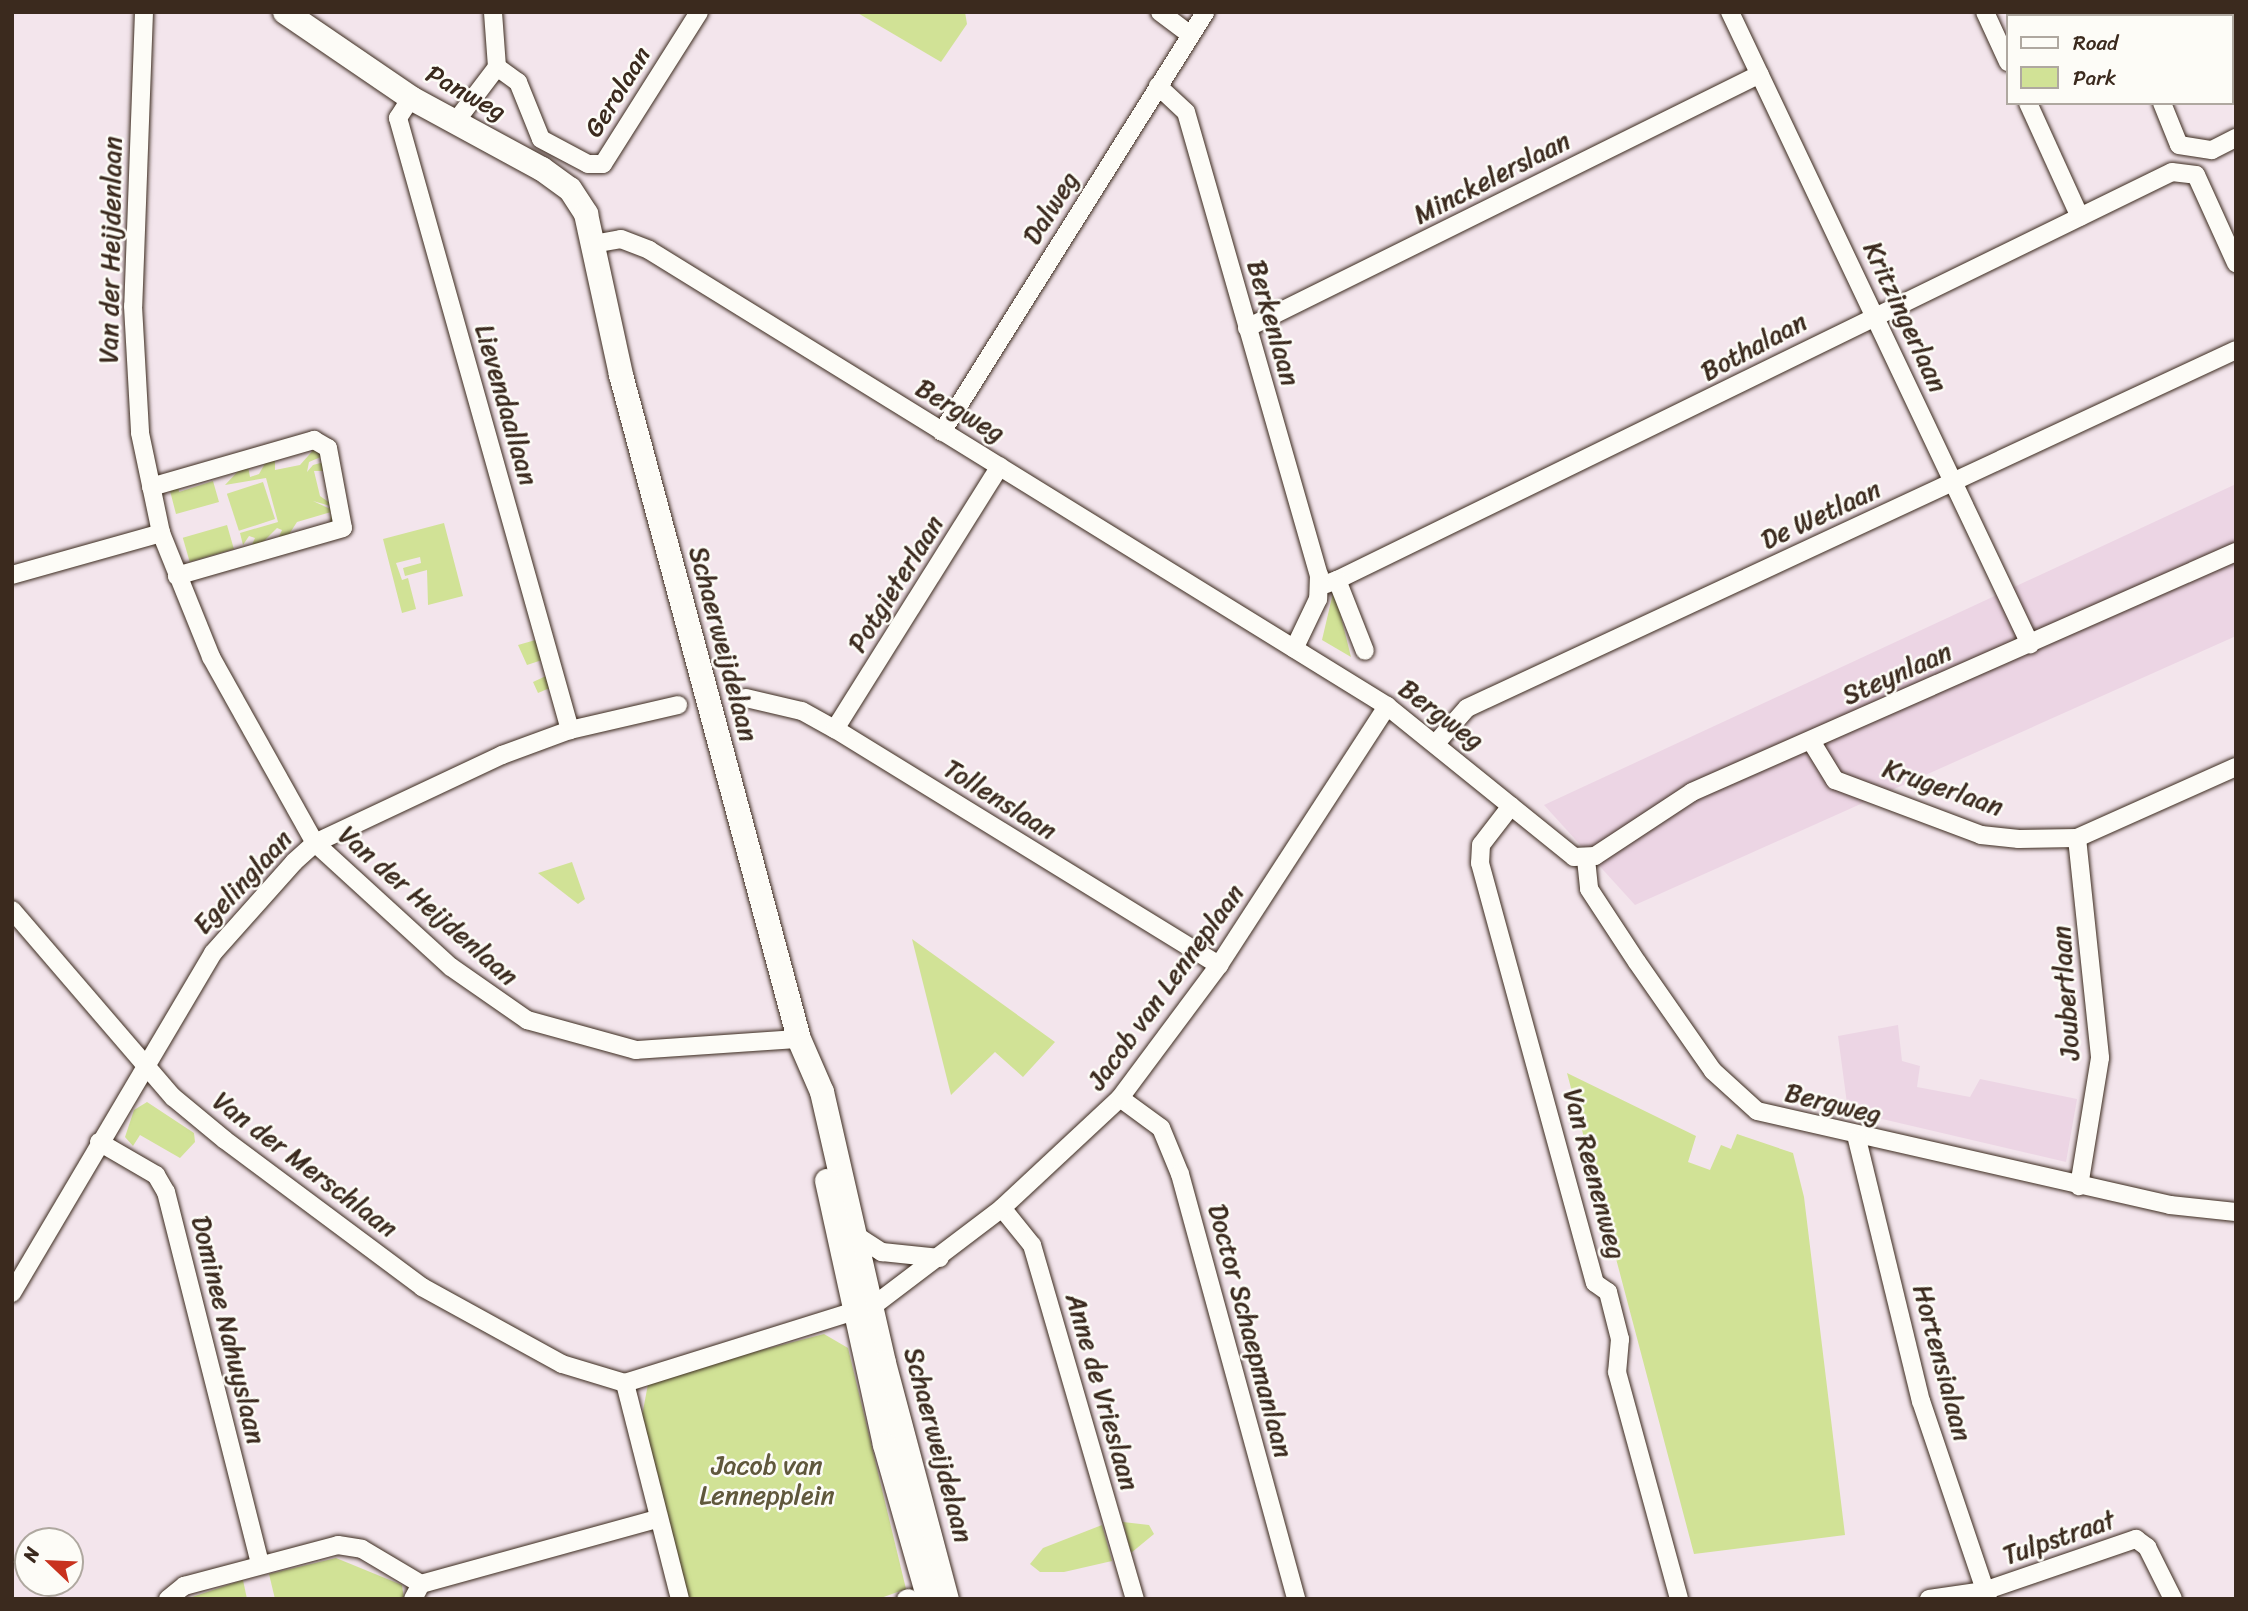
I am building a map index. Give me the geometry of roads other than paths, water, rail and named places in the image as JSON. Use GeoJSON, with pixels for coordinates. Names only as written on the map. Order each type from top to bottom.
{"type":"FeatureCollection","features":[{"type":"Feature","properties":{"kind":"street","name":"Van der Heijdenlaan"},"geometry":{"type":"LineString","coordinates":[[144,12],[133,306],[140,433],[151,487],[161,533],[177,576],[249,731],[315,843],[451,967],[527,1020],[636,1050],[802,1048]]}},
{"type":"Feature","properties":{"kind":"street","name":"Panweg"},"geometry":{"type":"LineString","coordinates":[[285,12],[411,98],[456,121],[570,189],[586,214],[593,244]]}},
{"type":"Feature","properties":{"kind":"street"},"geometry":{"type":"LineString","coordinates":[[456,121],[497,67],[493,12]]}},
{"type":"Feature","properties":{"kind":"street","name":"Gerolaan"},"geometry":{"type":"LineString","coordinates":[[497,67],[518,82],[541,139],[587,164],[603,164],[699,12]]}},
{"type":"Feature","properties":{"kind":"street"},"geometry":{"type":"LineString","coordinates":[[1160,12],[1190,35]]}},
{"type":"Feature","properties":{"kind":"street","name":"Dalweg"},"geometry":{"type":"LineString","coordinates":[[942,432],[1205,12]]}},
{"type":"Feature","properties":{"kind":"street","name":"Kritzingerlaan"},"geometry":{"type":"LineString","coordinates":[[1730,12],[2030,644]]}},
{"type":"Feature","properties":{"kind":"street"},"geometry":{"type":"LineString","coordinates":[[1985,12],[2007,60]]}},
{"type":"Feature","properties":{"kind":"street","name":"Minckelerslaan"},"geometry":{"type":"LineString","coordinates":[[1247,328],[1760,74]]}},
{"type":"Feature","properties":{"kind":"street","name":"Berkenlaan"},"geometry":{"type":"LineString","coordinates":[[1158,86],[1186,112],[1247,328],[1329,583],[1364,651]]}},
{"type":"Feature","properties":{"kind":"street","name":"Lievendaallaan"},"geometry":{"type":"LineString","coordinates":[[411,98],[398,118],[570,730]]}},
{"type":"Feature","properties":{"kind":"street"},"geometry":{"type":"LineString","coordinates":[[2029,105],[2080,217]]}},
{"type":"Feature","properties":{"kind":"street"},"geometry":{"type":"LineString","coordinates":[[2163,105],[2179,145],[2212,149],[2236,138]]}},
{"type":"Feature","properties":{"kind":"street","name":"Bothalaan"},"geometry":{"type":"LineString","coordinates":[[1329,583],[2172,172],[2196,175],[2236,263]]}},
{"type":"Feature","properties":{"kind":"street","name":"Bergweg"},"geometry":{"type":"LineString","coordinates":[[593,244],[621,239],[649,250],[1387,706],[1437,742],[1563,852],[1587,859],[1589,889],[1731,1092],[1780,1121],[2205,1212],[2235,1213]]}},
{"type":"Feature","properties":{"kind":"street","name":"Schaerweijdelaan"},"geometry":{"type":"LineString","coordinates":[[593,244],[621,376],[802,1048],[864,1309],[947,1599]]}},
{"type":"Feature","properties":{"kind":"street","name":"De Wetlaan"},"geometry":{"type":"LineString","coordinates":[[1437,742],[1467,708],[2236,350]]}},
{"type":"Feature","properties":{"kind":"street"},"geometry":{"type":"LineString","coordinates":[[151,487],[314,440],[328,448],[343,528],[177,576]]}},
{"type":"Feature","properties":{"kind":"street","name":"Potgieterlaan"},"geometry":{"type":"LineString","coordinates":[[835,729],[1000,466]]}},
{"type":"Feature","properties":{"kind":"street"},"geometry":{"type":"LineString","coordinates":[[12,575],[161,533]]}},
{"type":"Feature","properties":{"kind":"street","name":"Steynlaan"},"geometry":{"type":"LineString","coordinates":[[1587,859],[1692,792],[2235,553]]}},
{"type":"Feature","properties":{"kind":"street"},"geometry":{"type":"LineString","coordinates":[[1293,649],[1329,583]]}},
{"type":"Feature","properties":{"kind":"street","name":"Tollenslaan"},"geometry":{"type":"LineString","coordinates":[[746,698],[802,711],[835,729],[1219,965]]}},
{"type":"Feature","properties":{"kind":"street","name":"Egelinglaan"},"geometry":{"type":"LineString","coordinates":[[12,1293],[213,953],[315,843],[440,782],[570,730],[678,705]]}},
{"type":"Feature","properties":{"kind":"street","name":"Jacob van Lenneplaan"},"geometry":{"type":"LineString","coordinates":[[864,1309],[940,1258],[1002,1208],[1120,1098],[1219,965],[1387,706]]}},
{"type":"Feature","properties":{"kind":"street","name":"Krugerlaan"},"geometry":{"type":"LineString","coordinates":[[1811,741],[1835,780],[1981,835],[2077,838],[2236,768]]}},
{"type":"Feature","properties":{"kind":"street","name":"Van Reenenweg"},"geometry":{"type":"LineString","coordinates":[[1511,806],[1481,845],[1480,863],[1595,1283],[1608,1292],[1620,1339],[1617,1371],[1672,1597]]}},
{"type":"Feature","properties":{"kind":"street","name":"Joubertlaan"},"geometry":{"type":"LineString","coordinates":[[2077,838],[2100,1058],[2079,1186]]}},
{"type":"Feature","properties":{"kind":"street","name":"Van der Merschlaan"},"geometry":{"type":"LineString","coordinates":[[12,910],[145,1065],[225,1140],[422,1287],[562,1364],[625,1383]]}},
{"type":"Feature","properties":{"kind":"street","name":"Schaerweijdelaan"},"geometry":{"type":"LineString","coordinates":[[802,1048],[822,1092],[857,1236],[864,1309],[915,1598]]}},
{"type":"Feature","properties":{"kind":"street","name":"Doctor Schaepmanlaan"},"geometry":{"type":"LineString","coordinates":[[1120,1098],[1161,1128],[1180,1174],[1296,1599]]}},
{"type":"Feature","properties":{"kind":"street","name":"Hortensialaan"},"geometry":{"type":"LineString","coordinates":[[1857,1139],[1921,1401],[1986,1595]]}},
{"type":"Feature","properties":{"kind":"street","name":"Dominee Nahuyslaan"},"geometry":{"type":"LineString","coordinates":[[99,1142],[156,1175],[166,1192],[260,1564]]}},
{"type":"Feature","properties":{"kind":"street","name":"Anne de Vrieslaan"},"geometry":{"type":"LineString","coordinates":[[1002,1208],[1032,1245],[1135,1599]]}},
{"type":"Feature","properties":{"kind":"street"},"geometry":{"type":"LineString","coordinates":[[857,1236],[882,1252],[940,1258]]}},
{"type":"Feature","properties":{"kind":"street"},"geometry":{"type":"LineString","coordinates":[[680,1599],[657,1519],[625,1383],[864,1309]]}},
{"type":"Feature","properties":{"kind":"street"},"geometry":{"type":"LineString","coordinates":[[168,1599],[184,1586],[338,1545],[362,1549],[417,1591],[657,1519]]}},
{"type":"Feature","properties":{"kind":"street","name":"Tulpstraat"},"geometry":{"type":"LineString","coordinates":[[1929,1599],[1986,1595],[2136,1539],[2147,1547],[2173,1599]]}},
{"type":"Feature","properties":{"kind":"park label","name":"Jacob van Lennepplein"},"geometry":{"type":"Point","coordinates":[767,1481]}}]}
